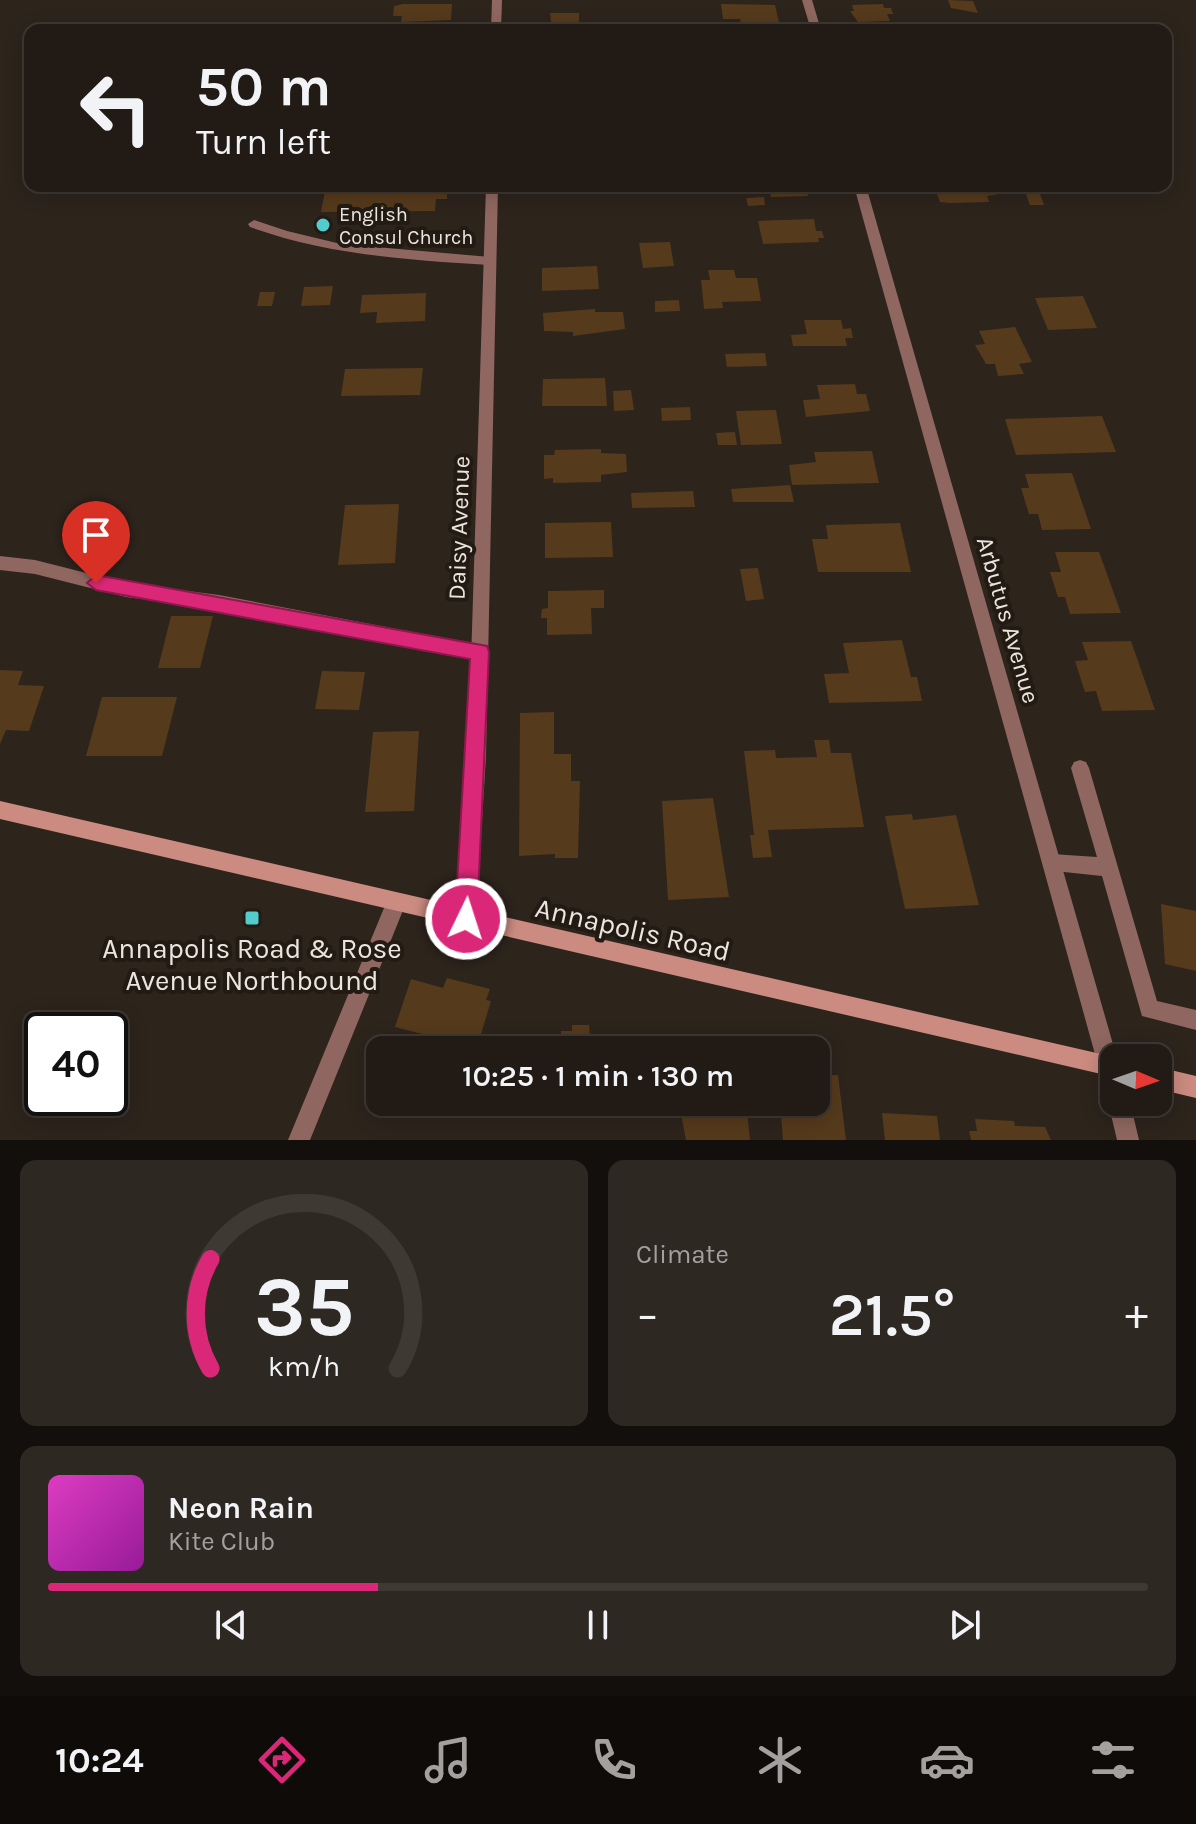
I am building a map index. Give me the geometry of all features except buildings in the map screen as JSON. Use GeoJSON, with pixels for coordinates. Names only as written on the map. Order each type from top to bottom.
{"type":"FeatureCollection","features":[{"type":"Feature","properties":{"kind":"main road","name":"Annapolis Road"},"geometry":{"type":"LineString","coordinates":[[0,810],[1100,1069]]}},
{"type":"Feature","properties":{"kind":"main road"},"geometry":{"type":"LineString","coordinates":[[1172,1081],[1196,1087]]}},
{"type":"Feature","properties":{"kind":"street"},"geometry":{"type":"LineString","coordinates":[[496,24],[497,0]]}},
{"type":"Feature","properties":{"kind":"street"},"geometry":{"type":"LineString","coordinates":[[807,0],[814,24]]}},
{"type":"Feature","properties":{"kind":"street","name":"Daisy Avenue"},"geometry":{"type":"LineString","coordinates":[[466,919],[480,652],[492,192]]}},
{"type":"Feature","properties":{"kind":"street","name":"Arbutus Avenue"},"geometry":{"type":"LineString","coordinates":[[862,192],[1105,1044]]}},
{"type":"Feature","properties":{"kind":"street"},"geometry":{"type":"LineString","coordinates":[[254,224],[297,242],[351,251],[490,261]]}},
{"type":"Feature","properties":{"kind":"street"},"geometry":{"type":"LineString","coordinates":[[0,563],[35,567],[126,590],[219,602],[480,652]]}},
{"type":"Feature","properties":{"kind":"street"},"geometry":{"type":"LineString","coordinates":[[1080,768],[1149,1009],[1196,1020]]}},
{"type":"Feature","properties":{"kind":"street"},"geometry":{"type":"LineString","coordinates":[[1052,863],[1109,867]]}},
{"type":"Feature","properties":{"kind":"street"},"geometry":{"type":"LineString","coordinates":[[299,1140],[396,903]]}},
{"type":"Feature","properties":{"kind":"street"},"geometry":{"type":"LineString","coordinates":[[1122,1116],[1128,1140]]}},
{"type":"Feature","properties":{"kind":"place","name":"English Consul Church"},"geometry":{"type":"Point","coordinates":[323,225]}},
{"type":"Feature","properties":{"kind":"place","name":"Annapolis Road & Rose Avenue Northbound"},"geometry":{"type":"Point","coordinates":[252,918]}},
{"type":"Feature","properties":{"kind":"route"},"geometry":{"type":"LineString","coordinates":[[96,583],[219,602],[480,652],[477,756],[466,919]]}}]}
